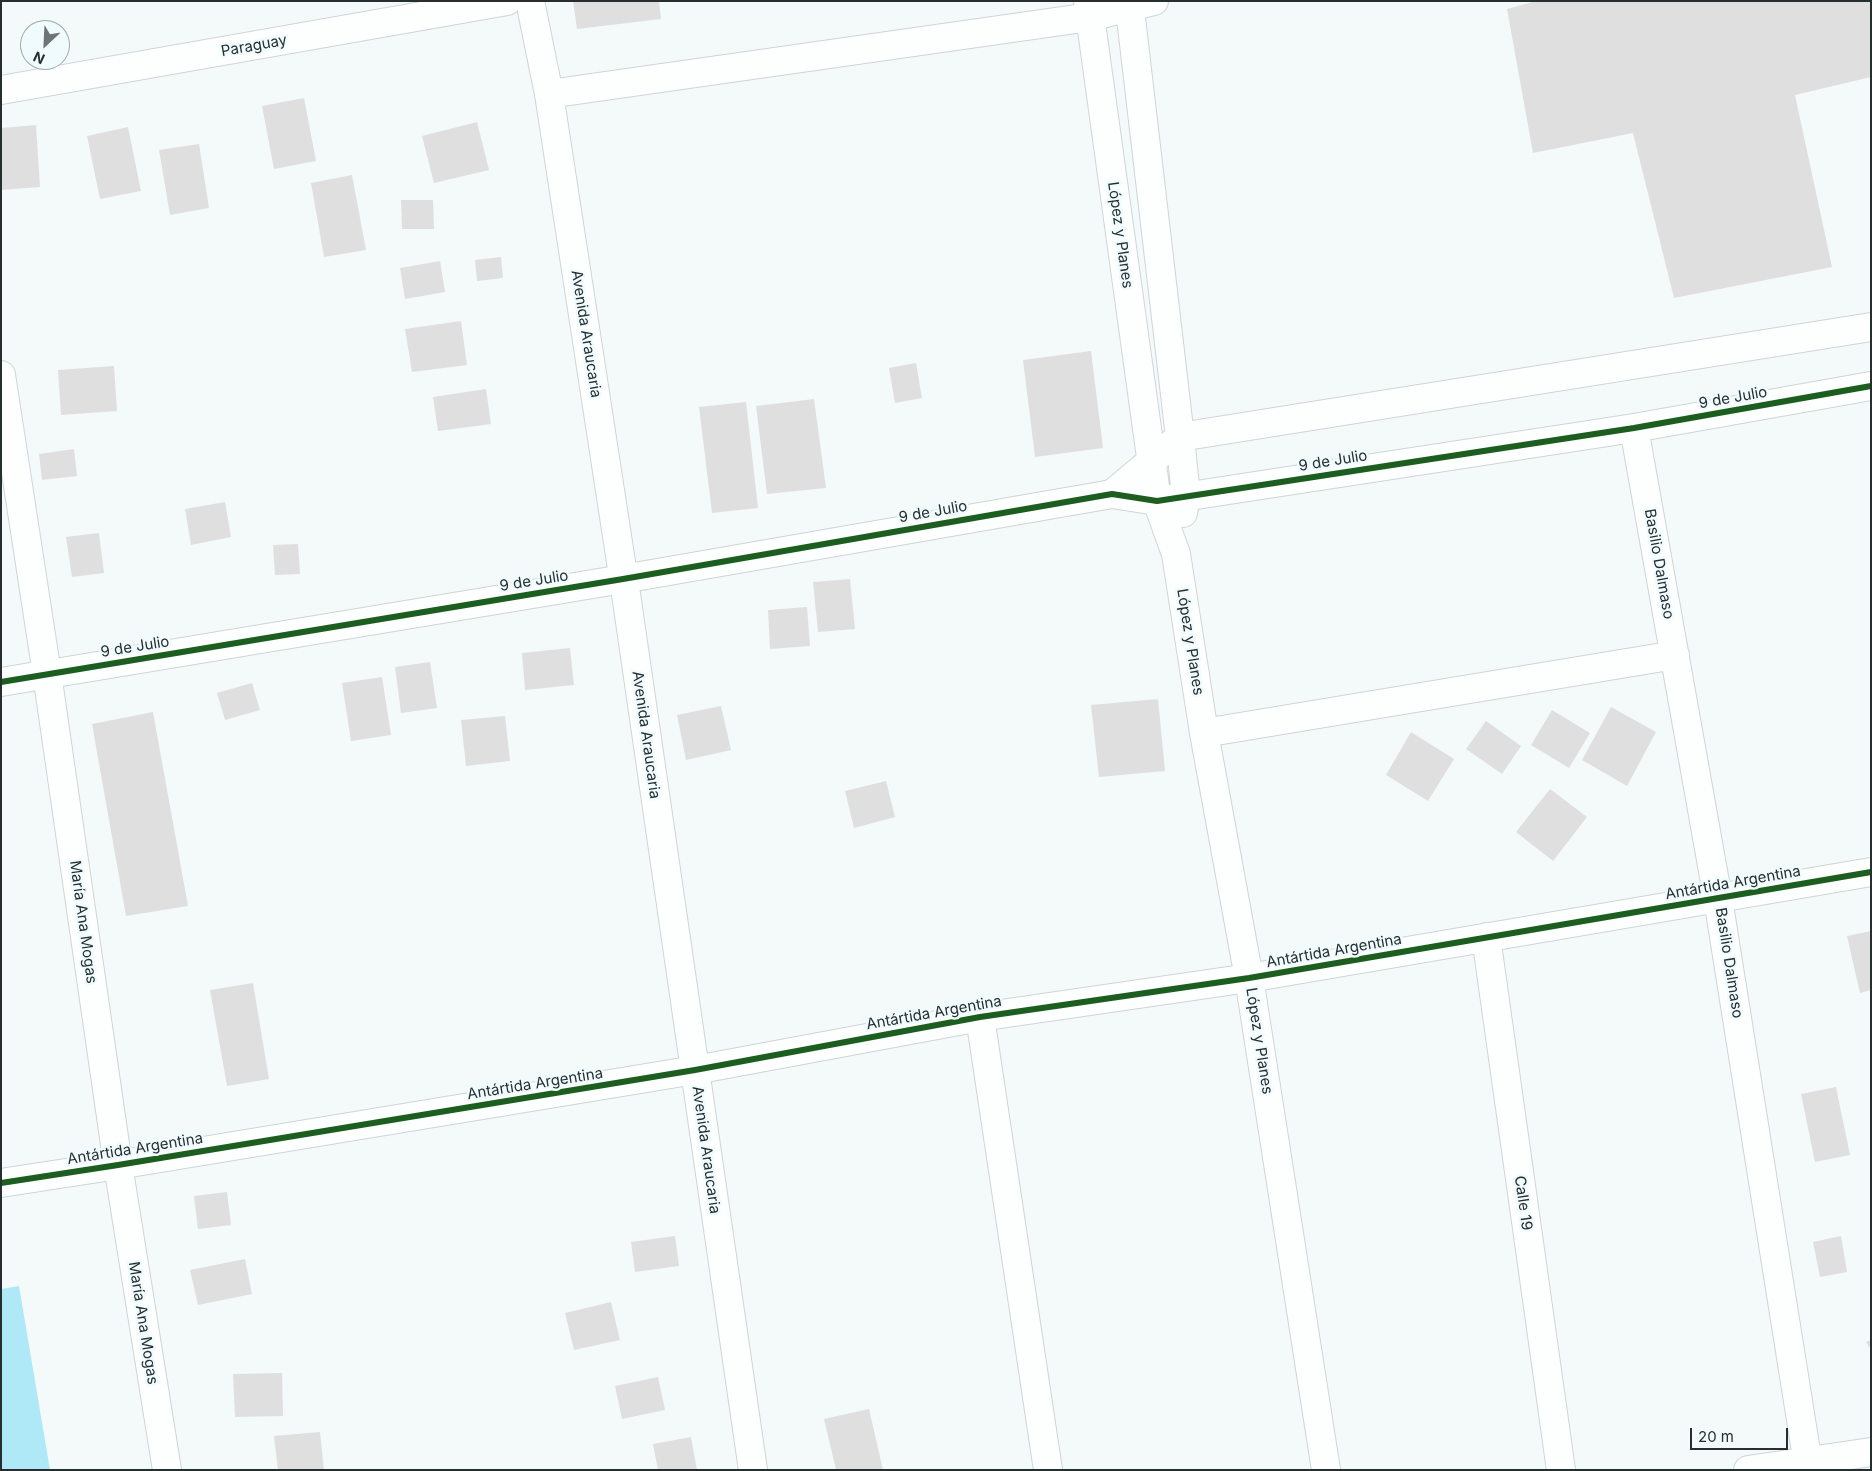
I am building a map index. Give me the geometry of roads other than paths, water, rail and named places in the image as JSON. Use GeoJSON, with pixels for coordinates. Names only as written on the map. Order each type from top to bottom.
{"type":"FeatureCollection","features":[{"type":"Feature","properties":{"kind":"street","name":"Paraguay"},"geometry":{"type":"LineString","coordinates":[[1,90],[507,1]]}},
{"type":"Feature","properties":{"kind":"street","name":"Avenida Araucaria"},"geometry":{"type":"LineString","coordinates":[[530,1],[549,94],[623,579],[752,1470]]}},
{"type":"Feature","properties":{"kind":"street"},"geometry":{"type":"LineString","coordinates":[[549,94],[1088,9],[1138,3]]}},
{"type":"Feature","properties":{"kind":"street","name":"López y Planes"},"geometry":{"type":"LineString","coordinates":[[1138,3],[1186,496],[1176,554]]}},
{"type":"Feature","properties":{"kind":"street","name":"López y Planes"},"geometry":{"type":"LineString","coordinates":[[1088,9],[1157,501],[1176,554],[1204,733],[1249,978],[1326,1470]]}},
{"type":"Feature","properties":{"kind":"street"},"geometry":{"type":"LineString","coordinates":[[1112,494],[1180,437],[1871,326]]}},
{"type":"Feature","properties":{"kind":"street","name":"María Ana Mogas"},"geometry":{"type":"LineString","coordinates":[[1,375],[47,674],[118,1166],[166,1470]]}},
{"type":"Feature","properties":{"kind":"street","name":"9 de Julio"},"geometry":{"type":"LineString","coordinates":[[1,682],[623,579],[1112,494],[1157,501],[1634,428],[1871,386]]}},
{"type":"Feature","properties":{"kind":"street","name":"Basilio Dalmaso"},"geometry":{"type":"LineString","coordinates":[[1634,428],[1718,899],[1808,1465]]}},
{"type":"Feature","properties":{"kind":"street"},"geometry":{"type":"LineString","coordinates":[[1204,733],[1676,655]]}},
{"type":"Feature","properties":{"kind":"street","name":"Antártida Argentina"},"geometry":{"type":"LineString","coordinates":[[1,1183],[118,1166],[695,1070],[980,1017],[1249,978],[1871,872]]}},
{"type":"Feature","properties":{"kind":"street","name":"Calle 19"},"geometry":{"type":"LineString","coordinates":[[1486,937],[1561,1470]]}},
{"type":"Feature","properties":{"kind":"street"},"geometry":{"type":"LineString","coordinates":[[980,1017],[1048,1470]]}},
{"type":"Feature","properties":{"kind":"street"},"geometry":{"type":"LineString","coordinates":[[1748,1470],[1808,1465],[1871,1452]]}}]}
